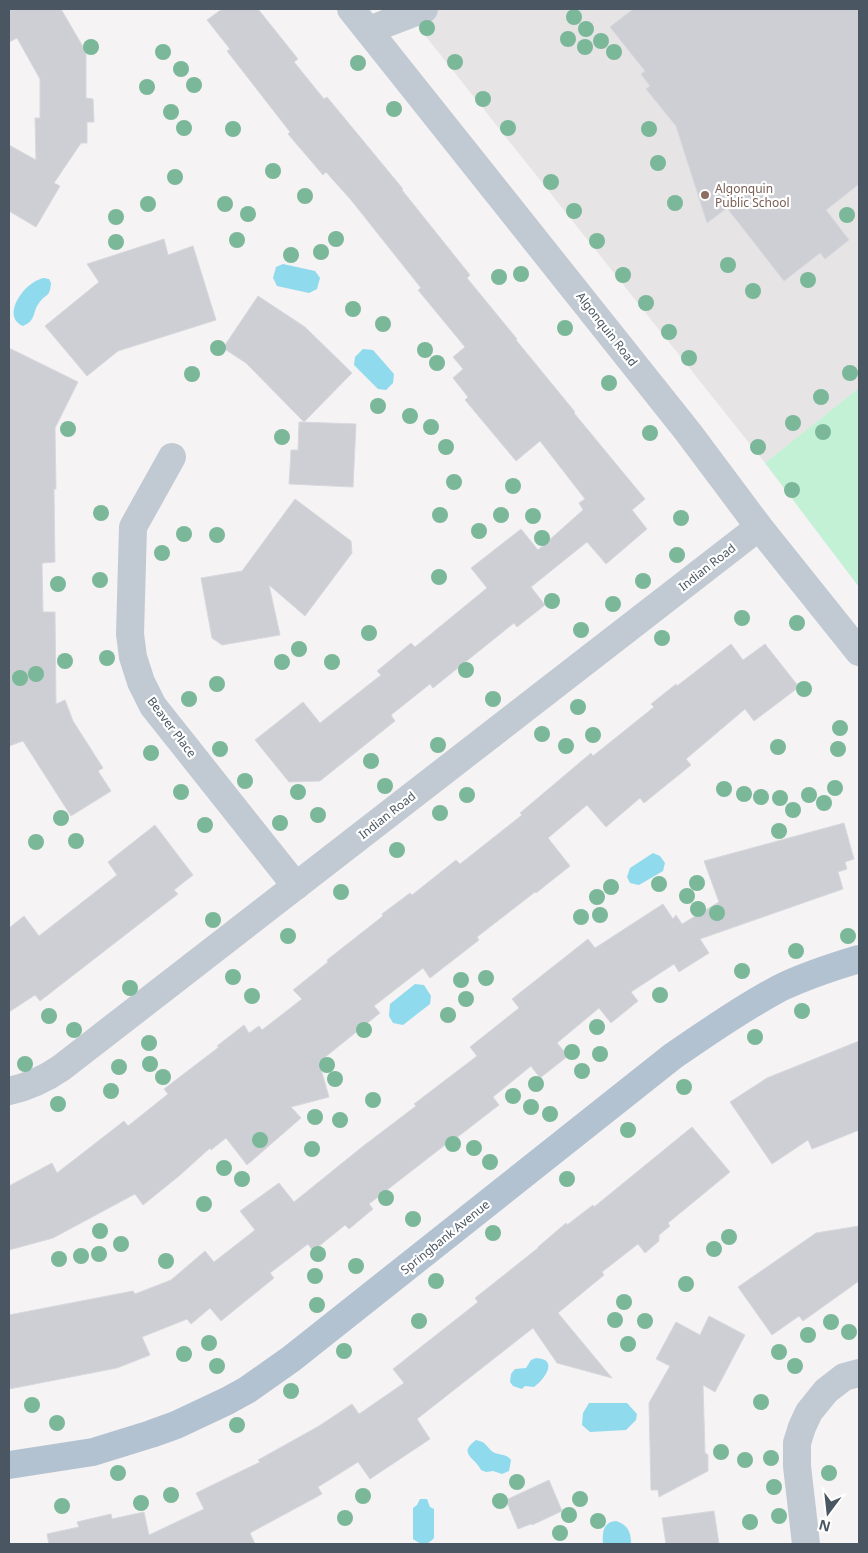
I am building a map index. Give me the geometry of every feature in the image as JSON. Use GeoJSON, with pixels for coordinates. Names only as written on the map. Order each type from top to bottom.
{"type":"FeatureCollection","features":[{"type":"Feature","properties":{"kind":"main road","name":"Springbank Avenue"},"geometry":{"type":"LineString","coordinates":[[9,1465],[93,1452],[151,1434],[200,1414],[247,1390],[291,1360],[673,1056],[780,988],[818,972],[859,959]]}},
{"type":"Feature","properties":{"kind":"street","name":"Algonquin Road"},"geometry":{"type":"LineString","coordinates":[[351,9],[688,432],[758,527],[859,652]]}},
{"type":"Feature","properties":{"kind":"street"},"geometry":{"type":"LineString","coordinates":[[369,30],[424,9]]}},
{"type":"Feature","properties":{"kind":"street","name":"Beaver Place"},"geometry":{"type":"LineString","coordinates":[[172,457],[133,527],[130,634],[133,657],[140,682],[153,706],[296,886]]}},
{"type":"Feature","properties":{"kind":"street","name":"Indian Road"},"geometry":{"type":"LineString","coordinates":[[9,1091],[22,1088],[54,1073],[758,527]]}},
{"type":"Feature","properties":{"kind":"street"},"geometry":{"type":"LineString","coordinates":[[806,1544],[797,1466],[797,1443],[809,1412],[826,1391],[844,1377],[859,1373]]}},
{"type":"Feature","properties":{"kind":"shaded area","name":"Algonquin Public School"},"geometry":{"type":"Polygon","coordinates":[[[404,9],[859,9],[859,388],[765,463],[404,9]]]}},
{"type":"Feature","properties":{"kind":"green space"},"geometry":{"type":"Polygon","coordinates":[[[859,388],[859,587],[765,463],[859,388]]]}},
{"type":"Feature","properties":{"kind":"water"},"geometry":{"type":"Polygon","coordinates":[[[283,264],[315,271],[320,278],[317,289],[309,293],[277,286],[273,278],[276,267],[283,264]]]}},
{"type":"Feature","properties":{"kind":"water"},"geometry":{"type":"Polygon","coordinates":[[[44,278],[49,279],[51,283],[50,291],[37,306],[30,321],[23,326],[14,315],[18,299],[29,285],[44,278]]]}},
{"type":"Feature","properties":{"kind":"water"},"geometry":{"type":"Polygon","coordinates":[[[363,349],[373,350],[394,374],[393,383],[386,390],[378,389],[354,365],[355,357],[363,349]]]}},
{"type":"Feature","properties":{"kind":"water"},"geometry":{"type":"Polygon","coordinates":[[[653,853],[660,856],[665,863],[663,871],[639,885],[630,883],[627,877],[630,868],[653,853]]]}},
{"type":"Feature","properties":{"kind":"water"},"geometry":{"type":"Polygon","coordinates":[[[415,984],[424,985],[431,996],[430,1004],[403,1025],[393,1023],[389,1016],[390,1004],[415,984]]]}},
{"type":"Feature","properties":{"kind":"water"},"geometry":{"type":"Polygon","coordinates":[[[536,1358],[547,1362],[548,1370],[546,1375],[534,1387],[525,1386],[522,1389],[513,1386],[510,1382],[511,1374],[515,1369],[526,1368],[531,1360],[536,1358]]]}},
{"type":"Feature","properties":{"kind":"water"},"geometry":{"type":"Polygon","coordinates":[[[589,1403],[627,1403],[637,1414],[636,1420],[626,1430],[590,1432],[582,1425],[583,1413],[589,1403]]]}},
{"type":"Feature","properties":{"kind":"water"},"geometry":{"type":"Polygon","coordinates":[[[476,1440],[484,1443],[493,1452],[509,1458],[511,1460],[509,1471],[502,1474],[481,1470],[468,1452],[468,1449],[476,1440]]]}},
{"type":"Feature","properties":{"kind":"water"},"geometry":{"type":"Polygon","coordinates":[[[420,1499],[427,1499],[430,1507],[434,1509],[434,1538],[424,1544],[413,1539],[413,1508],[420,1499]]]}},
{"type":"Feature","properties":{"kind":"water"},"geometry":{"type":"Polygon","coordinates":[[[616,1521],[628,1530],[631,1544],[603,1544],[604,1529],[608,1523],[616,1521]]]}},
{"type":"Feature","properties":{"kind":"building"},"geometry":{"type":"Polygon","coordinates":[[[9,9],[61,9],[86,52],[86,98],[93,99],[94,122],[87,122],[87,143],[81,143],[54,183],[60,186],[36,227],[9,211],[9,145],[36,160],[35,118],[40,118],[40,79],[17,38],[9,42],[9,9]]]}},
{"type":"Feature","properties":{"kind":"building"},"geometry":{"type":"Polygon","coordinates":[[[222,9],[258,9],[298,59],[294,62],[324,99],[327,97],[403,189],[470,275],[467,278],[645,499],[632,510],[647,529],[606,564],[587,542],[531,587],[545,605],[517,627],[514,623],[433,688],[430,684],[391,715],[395,721],[320,781],[289,782],[255,740],[303,702],[320,723],[381,675],[377,671],[411,643],[415,647],[487,588],[471,568],[521,529],[538,550],[583,510],[579,503],[585,499],[540,441],[516,461],[465,400],[468,397],[453,378],[463,369],[453,357],[465,347],[418,290],[421,288],[351,200],[326,172],[323,175],[288,134],[290,132],[227,51],[230,49],[207,20],[222,9]]]}},
{"type":"Feature","properties":{"kind":"building"},"geometry":{"type":"Polygon","coordinates":[[[633,9],[859,9],[859,184],[826,210],[849,240],[825,259],[820,253],[784,281],[727,208],[707,223],[676,126],[646,89],[650,86],[641,74],[645,71],[610,27],[633,9]]]}},
{"type":"Feature","properties":{"kind":"building"},"geometry":{"type":"Polygon","coordinates":[[[164,239],[168,255],[193,246],[216,320],[118,351],[87,376],[45,326],[99,282],[87,264],[164,239]]]}},
{"type":"Feature","properties":{"kind":"building"},"geometry":{"type":"Polygon","coordinates":[[[258,296],[305,327],[352,373],[304,422],[246,363],[223,348],[258,296]]]}},
{"type":"Feature","properties":{"kind":"building"},"geometry":{"type":"Polygon","coordinates":[[[9,348],[78,382],[55,428],[55,562],[42,563],[43,612],[55,612],[56,704],[65,700],[73,721],[103,768],[98,771],[111,791],[71,816],[23,741],[9,746],[9,348]]]}},
{"type":"Feature","properties":{"kind":"building"},"geometry":{"type":"Polygon","coordinates":[[[299,422],[356,424],[353,487],[289,484],[291,450],[298,450],[299,422]]]}},
{"type":"Feature","properties":{"kind":"building"},"geometry":{"type":"Polygon","coordinates":[[[295,499],[351,541],[352,553],[305,616],[269,585],[280,635],[222,645],[212,638],[201,578],[242,571],[295,499]]]}},
{"type":"Feature","properties":{"kind":"building"},"geometry":{"type":"Polygon","coordinates":[[[731,644],[743,660],[765,644],[799,687],[754,721],[745,709],[686,759],[691,765],[644,803],[640,798],[606,827],[587,805],[548,838],[570,866],[477,937],[479,940],[430,978],[423,968],[374,1006],[380,1013],[319,1062],[329,1097],[291,1107],[301,1118],[247,1165],[226,1138],[211,1150],[210,1148],[143,1205],[135,1194],[53,1238],[9,1250],[9,1186],[52,1163],[57,1173],[124,1121],[128,1126],[168,1094],[164,1089],[219,1047],[217,1046],[244,1025],[249,1033],[259,1026],[262,1030],[302,999],[293,990],[328,962],[327,960],[383,916],[382,914],[410,893],[412,895],[456,860],[460,864],[522,815],[520,813],[591,753],[593,756],[654,707],[651,704],[731,644]]]}},
{"type":"Feature","properties":{"kind":"building"},"geometry":{"type":"Polygon","coordinates":[[[844,823],[854,859],[845,862],[847,869],[838,872],[843,889],[700,939],[709,953],[679,972],[674,964],[631,992],[638,1001],[611,1023],[599,1008],[557,1043],[568,1056],[540,1078],[531,1066],[493,1097],[499,1105],[369,1204],[373,1209],[349,1229],[345,1225],[313,1251],[308,1244],[270,1273],[274,1278],[221,1321],[210,1308],[191,1324],[187,1319],[142,1337],[150,1355],[117,1368],[9,1389],[9,1315],[133,1291],[135,1294],[171,1280],[205,1251],[214,1262],[255,1230],[240,1211],[279,1183],[294,1202],[416,1106],[414,1104],[477,1056],[470,1047],[519,1008],[512,999],[588,939],[595,948],[663,904],[673,919],[676,915],[682,924],[719,902],[704,861],[844,823]]]}},
{"type":"Feature","properties":{"kind":"building"},"geometry":{"type":"Polygon","coordinates":[[[155,825],[193,875],[174,890],[178,894],[40,1001],[35,995],[9,1012],[9,928],[24,916],[39,936],[117,875],[108,862],[155,825]]]}},
{"type":"Feature","properties":{"kind":"building"},"geometry":{"type":"Polygon","coordinates":[[[859,1041],[859,1130],[812,1149],[808,1140],[772,1164],[730,1102],[767,1078],[859,1041]]]}},
{"type":"Feature","properties":{"kind":"building"},"geometry":{"type":"Polygon","coordinates":[[[692,1127],[730,1172],[668,1223],[670,1226],[659,1235],[659,1241],[645,1253],[638,1244],[602,1272],[604,1275],[558,1313],[612,1378],[557,1363],[533,1328],[417,1419],[430,1439],[370,1479],[358,1462],[318,1487],[322,1494],[250,1533],[255,1544],[49,1544],[47,1534],[79,1527],[77,1522],[111,1514],[112,1519],[144,1512],[149,1535],[204,1509],[196,1493],[260,1462],[258,1460],[319,1426],[352,1404],[359,1414],[404,1383],[393,1369],[478,1302],[475,1298],[566,1223],[567,1225],[593,1205],[594,1207],[692,1127]]]}},
{"type":"Feature","properties":{"kind":"building"},"geometry":{"type":"Polygon","coordinates":[[[859,1226],[859,1281],[803,1321],[799,1316],[772,1335],[738,1287],[816,1233],[859,1226]]]}},
{"type":"Feature","properties":{"kind":"building"},"geometry":{"type":"Polygon","coordinates":[[[709,1316],[745,1335],[715,1392],[703,1385],[705,1453],[708,1455],[708,1471],[659,1497],[658,1490],[651,1490],[649,1403],[670,1366],[656,1359],[676,1322],[700,1335],[709,1316]]]}},
{"type":"Feature","properties":{"kind":"building"},"geometry":{"type":"Polygon","coordinates":[[[549,1480],[562,1511],[532,1525],[518,1529],[506,1500],[549,1480]]]}},
{"type":"Feature","properties":{"kind":"building"},"geometry":{"type":"Polygon","coordinates":[[[714,1511],[719,1544],[666,1544],[662,1518],[714,1511]]]}},
{"type":"Feature","properties":{"kind":"place","name":"Algonquin Public School"},"geometry":{"type":"Point","coordinates":[705,195]}}]}
